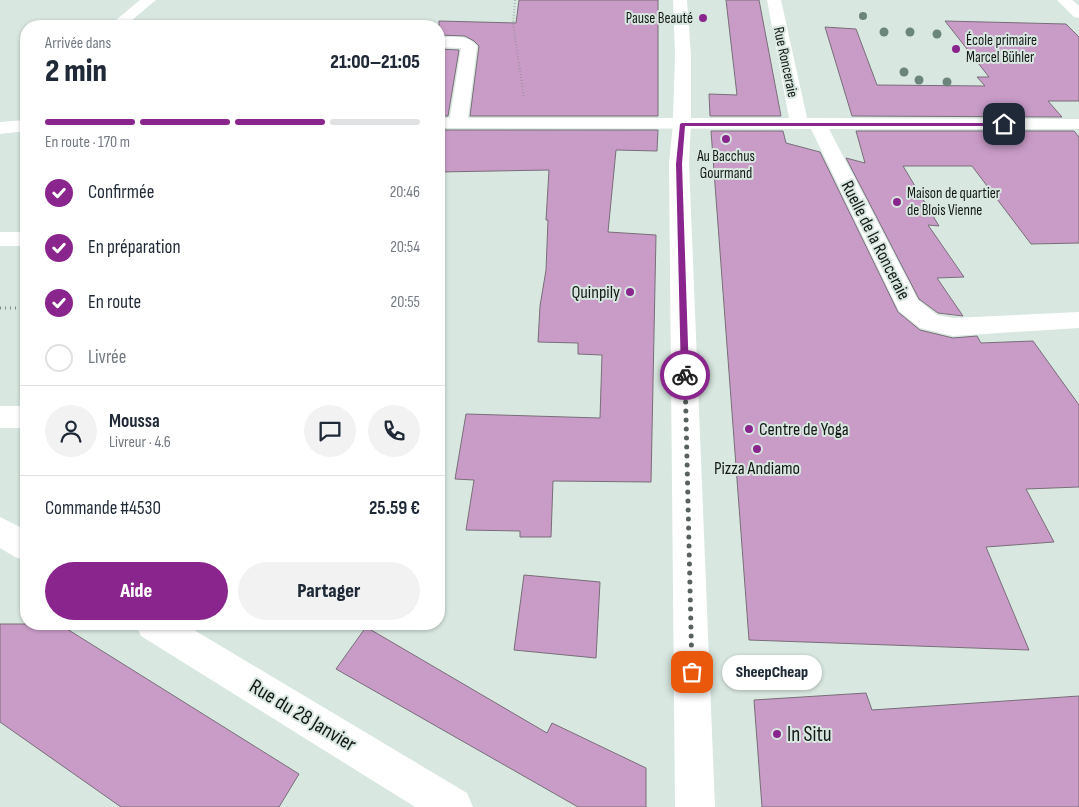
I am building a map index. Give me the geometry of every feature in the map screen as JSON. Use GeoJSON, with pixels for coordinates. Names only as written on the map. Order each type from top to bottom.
{"type":"FeatureCollection","features":[{"type":"Feature","properties":{"kind":"street"},"geometry":{"type":"LineString","coordinates":[[124,20],[149,0]]}},
{"type":"Feature","properties":{"kind":"street"},"geometry":{"type":"LineString","coordinates":[[680,0],[684,55],[679,164],[695,807]]}},
{"type":"Feature","properties":{"kind":"street","name":"Rue Ronceraie"},"geometry":{"type":"LineString","coordinates":[[774,0],[808,125]]}},
{"type":"Feature","properties":{"kind":"street"},"geometry":{"type":"LineString","coordinates":[[1064,0],[1079,14]]}},
{"type":"Feature","properties":{"kind":"street"},"geometry":{"type":"LineString","coordinates":[[445,42],[462,42],[470,46],[458,124]]}},
{"type":"Feature","properties":{"kind":"street"},"geometry":{"type":"LineString","coordinates":[[445,124],[1079,124]]}},
{"type":"Feature","properties":{"kind":"street","name":"Ruelle de la Ronceraie"},"geometry":{"type":"LineString","coordinates":[[808,125],[908,305],[929,322],[953,326],[1079,320]]}},
{"type":"Feature","properties":{"kind":"street"},"geometry":{"type":"LineString","coordinates":[[0,128],[20,126]]}},
{"type":"Feature","properties":{"kind":"street"},"geometry":{"type":"LineString","coordinates":[[0,239],[20,239]]}},
{"type":"Feature","properties":{"kind":"street"},"geometry":{"type":"LineString","coordinates":[[0,417],[20,417]]}},
{"type":"Feature","properties":{"kind":"street"},"geometry":{"type":"LineString","coordinates":[[0,531],[20,543]]}},
{"type":"Feature","properties":{"kind":"street","name":"Rue du 28 Janvier"},"geometry":{"type":"LineString","coordinates":[[163,630],[453,807]]}},
{"type":"Feature","properties":{"kind":"path"},"geometry":{"type":"LineString","coordinates":[[515,0],[513,23],[524,101]]}},
{"type":"Feature","properties":{"kind":"path"},"geometry":{"type":"LineString","coordinates":[[0,308],[20,308]]}},
{"type":"Feature","properties":{"kind":"building"},"geometry":{"type":"Polygon","coordinates":[[[519,0],[658,0],[658,116],[470,116],[479,46],[465,36],[445,35],[445,21],[516,23],[519,0]]]}},
{"type":"Feature","properties":{"kind":"building"},"geometry":{"type":"Polygon","coordinates":[[[726,0],[759,0],[781,116],[710,116],[709,94],[737,95],[726,0]]]}},
{"type":"Feature","properties":{"kind":"building"},"geometry":{"type":"Polygon","coordinates":[[[945,21],[1066,24],[1079,37],[1079,101],[1048,101],[1062,117],[852,116],[825,27],[856,29],[877,85],[985,86],[977,77],[989,77],[945,21]]]}},
{"type":"Feature","properties":{"kind":"building"},"geometry":{"type":"Polygon","coordinates":[[[445,49],[459,50],[448,116],[445,116],[445,49]]]}},
{"type":"Feature","properties":{"kind":"building"},"geometry":{"type":"Polygon","coordinates":[[[445,130],[658,130],[657,151],[616,150],[608,232],[656,235],[651,482],[553,481],[551,537],[520,537],[520,531],[466,530],[474,480],[455,479],[466,414],[600,418],[602,355],[578,354],[578,343],[538,342],[540,306],[546,270],[549,170],[445,172],[445,130]]]}},
{"type":"Feature","properties":{"kind":"building"},"geometry":{"type":"Polygon","coordinates":[[[711,131],[783,131],[786,143],[820,152],[898,312],[920,330],[953,338],[977,336],[981,343],[1033,341],[1079,405],[1079,487],[1026,489],[1054,542],[986,547],[1029,650],[749,640],[711,131]]]}},
{"type":"Feature","properties":{"kind":"building"},"geometry":{"type":"Polygon","coordinates":[[[856,131],[1074,131],[1079,137],[1079,243],[1031,244],[972,166],[903,166],[939,226],[928,225],[964,277],[937,278],[963,316],[938,313],[919,299],[846,158],[865,163],[856,131]]]}},
{"type":"Feature","properties":{"kind":"building"},"geometry":{"type":"Polygon","coordinates":[[[524,575],[600,582],[596,658],[514,650],[524,575]]]}},
{"type":"Feature","properties":{"kind":"building"},"geometry":{"type":"Polygon","coordinates":[[[0,624],[20,624],[20,630],[69,630],[299,774],[279,807],[121,807],[0,722],[0,624]]]}},
{"type":"Feature","properties":{"kind":"building"},"geometry":{"type":"Polygon","coordinates":[[[364,630],[371,630],[547,733],[552,723],[646,768],[646,807],[578,807],[336,669],[364,630]]]}},
{"type":"Feature","properties":{"kind":"building"},"geometry":{"type":"Polygon","coordinates":[[[866,693],[872,710],[1079,696],[1079,807],[762,807],[754,700],[866,693]]]}},
{"type":"Feature","properties":{"kind":"way so far"},"geometry":{"type":"LineString","coordinates":[[685,375],[692,672]]}},
{"type":"Feature","properties":{"kind":"place","name":"Pause Beauté"},"geometry":{"type":"Point","coordinates":[703,18]}},
{"type":"Feature","properties":{"kind":"place","name":"École primaire Marcel Bühler"},"geometry":{"type":"Point","coordinates":[956,49]}},
{"type":"Feature","properties":{"kind":"place","name":"Au Bacchus Gourmand"},"geometry":{"type":"Point","coordinates":[726,139]}},
{"type":"Feature","properties":{"kind":"place","name":"Maison de quartier de Blois Vienne"},"geometry":{"type":"Point","coordinates":[897,202]}},
{"type":"Feature","properties":{"kind":"place","name":"Quinpily"},"geometry":{"type":"Point","coordinates":[630,292]}},
{"type":"Feature","properties":{"kind":"place","name":"Centre de Yoga"},"geometry":{"type":"Point","coordinates":[749,429]}},
{"type":"Feature","properties":{"kind":"place","name":"Pizza Andiamo"},"geometry":{"type":"Point","coordinates":[757,449]}},
{"type":"Feature","properties":{"kind":"place","name":"SheepCheap"},"geometry":{"type":"Point","coordinates":[692,672]}},
{"type":"Feature","properties":{"kind":"place","name":"In Situ"},"geometry":{"type":"Point","coordinates":[777,734]}},
{"type":"Feature","properties":{"kind":"route"},"geometry":{"type":"LineString","coordinates":[[685,375],[679,164],[682,124],[1004,124]]}}]}
